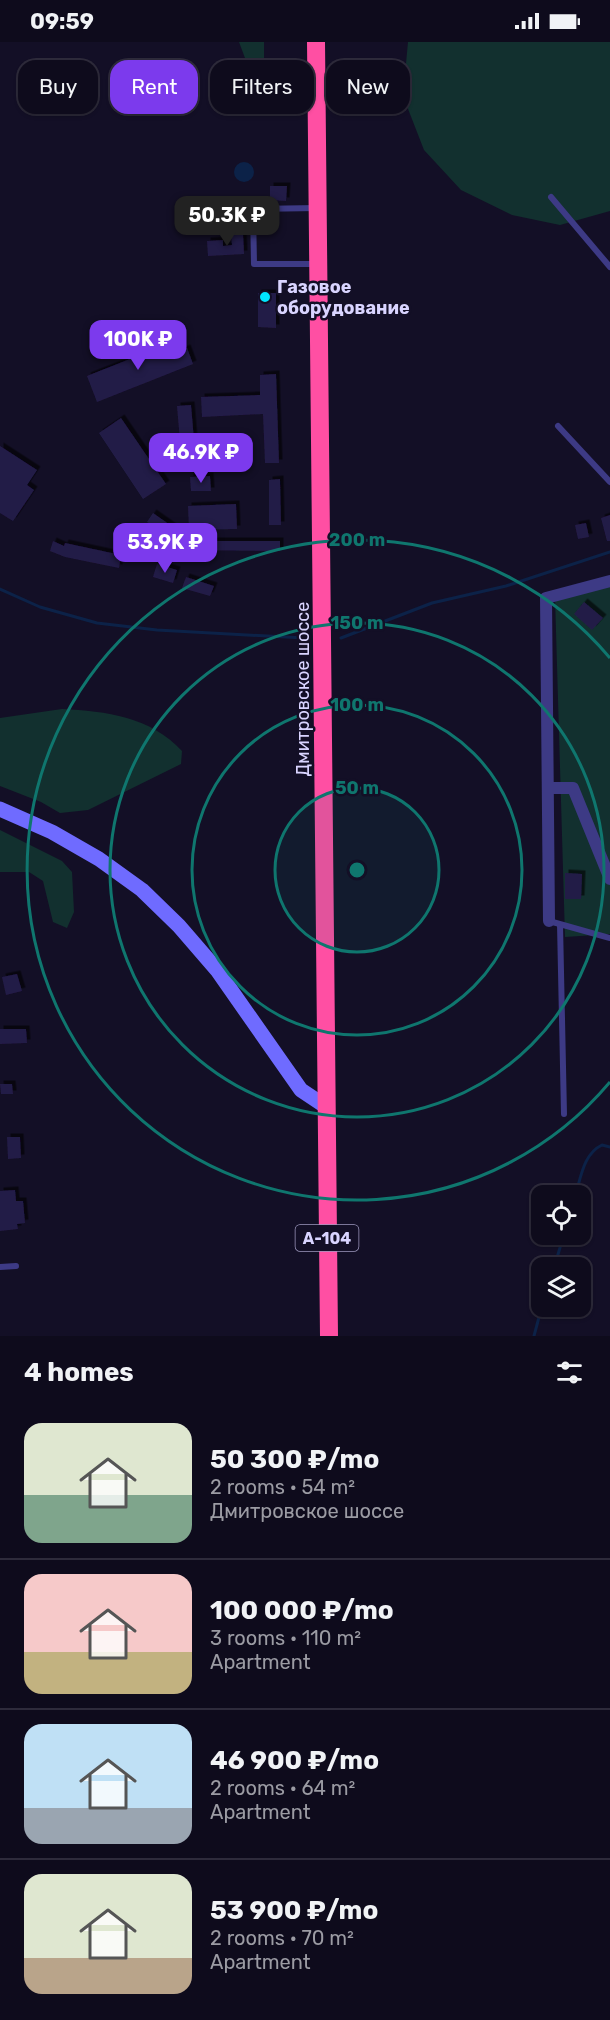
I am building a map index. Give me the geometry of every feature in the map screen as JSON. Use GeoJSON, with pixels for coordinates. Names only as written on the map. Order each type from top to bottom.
{"type":"FeatureCollection","features":[{"type":"Feature","properties":{"kind":"highway","name":"Дмитровское шоссе"},"geometry":{"type":"LineString","coordinates":[[316,44],[317,264],[323,556],[325,1106],[329,1336]]}},
{"type":"Feature","properties":{"kind":"street"},"geometry":{"type":"LineString","coordinates":[[555,923],[548,788],[546,598],[610,581]]}},
{"type":"Feature","properties":{"kind":"street"},"geometry":{"type":"LineString","coordinates":[[548,788],[573,788],[610,879]]}},
{"type":"Feature","properties":{"kind":"street"},"geometry":{"type":"LineString","coordinates":[[0,809],[52,832],[99,859],[142,890],[179,926],[218,970],[301,1090],[325,1106]]}},
{"type":"Feature","properties":{"kind":"lane"},"geometry":{"type":"LineString","coordinates":[[551,197],[610,267]]}},
{"type":"Feature","properties":{"kind":"lane"},"geometry":{"type":"LineString","coordinates":[[317,208],[253,209],[254,264],[317,264]]}},
{"type":"Feature","properties":{"kind":"lane"},"geometry":{"type":"LineString","coordinates":[[558,426],[610,482]]}},
{"type":"Feature","properties":{"kind":"lane"},"geometry":{"type":"LineString","coordinates":[[564,1114],[555,923],[610,938]]}},
{"type":"Feature","properties":{"kind":"lane"},"geometry":{"type":"LineString","coordinates":[[0,1267],[16,1266]]}},
{"type":"Feature","properties":{"kind":"green space"},"geometry":{"type":"Polygon","coordinates":[[[239,42],[264,42],[264,60],[246,60],[239,42]]]}},
{"type":"Feature","properties":{"kind":"green space"},"geometry":{"type":"Polygon","coordinates":[[[408,42],[610,42],[610,211],[560,225],[512,215],[461,190],[424,150],[410,114],[410,60],[406,60],[408,42]]]}},
{"type":"Feature","properties":{"kind":"green space"},"geometry":{"type":"Polygon","coordinates":[[[610,579],[610,934],[565,937],[555,597],[610,579]]]}},
{"type":"Feature","properties":{"kind":"green space"},"geometry":{"type":"Polygon","coordinates":[[[62,709],[111,714],[142,723],[156,730],[182,751],[181,764],[88,810],[60,813],[41,802],[0,786],[0,718],[62,709]]]}},
{"type":"Feature","properties":{"kind":"green space"},"geometry":{"type":"Polygon","coordinates":[[[0,830],[62,861],[72,872],[74,912],[67,928],[53,922],[43,881],[29,872],[0,872],[0,830]]]}},
{"type":"Feature","properties":{"kind":"water"},"geometry":{"type":"Polygon","coordinates":[[[244,162],[251,165],[254,172],[251,179],[244,182],[237,179],[234,172],[237,165],[244,162]]]}},
{"type":"Feature","properties":{"kind":"building"},"geometry":{"type":"Polygon","coordinates":[[[270,186],[287,186],[286,201],[270,200],[270,186]]]}},
{"type":"Feature","properties":{"kind":"building"},"geometry":{"type":"Polygon","coordinates":[[[243,233],[244,254],[208,256],[207,241],[223,240],[223,246],[232,245],[231,234],[243,233]]]}},
{"type":"Feature","properties":{"kind":"building"},"geometry":{"type":"Polygon","coordinates":[[[258,293],[276,293],[276,328],[258,327],[258,293]]]}},
{"type":"Feature","properties":{"kind":"building"},"geometry":{"type":"Polygon","coordinates":[[[170,343],[174,353],[187,348],[193,364],[97,402],[87,376],[170,343]]]}},
{"type":"Feature","properties":{"kind":"building"},"geometry":{"type":"Polygon","coordinates":[[[276,374],[279,463],[265,463],[263,414],[202,417],[201,397],[260,395],[260,375],[276,374]]]}},
{"type":"Feature","properties":{"kind":"building"},"geometry":{"type":"Polygon","coordinates":[[[191,405],[195,452],[181,453],[177,406],[191,405]]]}},
{"type":"Feature","properties":{"kind":"building"},"geometry":{"type":"Polygon","coordinates":[[[121,418],[166,484],[143,499],[99,433],[121,418]]]}},
{"type":"Feature","properties":{"kind":"building"},"geometry":{"type":"Polygon","coordinates":[[[0,446],[37,470],[27,485],[34,490],[13,521],[0,513],[0,446]]]}},
{"type":"Feature","properties":{"kind":"building"},"geometry":{"type":"Polygon","coordinates":[[[210,476],[211,491],[191,491],[190,477],[210,476]]]}},
{"type":"Feature","properties":{"kind":"building"},"geometry":{"type":"Polygon","coordinates":[[[280,479],[281,525],[269,525],[269,480],[280,479]]]}},
{"type":"Feature","properties":{"kind":"building"},"geometry":{"type":"Polygon","coordinates":[[[236,504],[237,529],[189,530],[188,506],[236,504]]]}},
{"type":"Feature","properties":{"kind":"building"},"geometry":{"type":"Polygon","coordinates":[[[153,513],[193,541],[280,541],[280,551],[181,550],[181,544],[147,522],[153,513]]]}},
{"type":"Feature","properties":{"kind":"building"},"geometry":{"type":"Polygon","coordinates":[[[610,515],[610,541],[607,541],[601,518],[610,515]]]}},
{"type":"Feature","properties":{"kind":"building"},"geometry":{"type":"Polygon","coordinates":[[[586,523],[589,537],[578,539],[575,525],[586,523]]]}},
{"type":"Feature","properties":{"kind":"building"},"geometry":{"type":"Polygon","coordinates":[[[53,541],[64,546],[65,543],[121,555],[119,568],[65,557],[50,551],[53,541]]]}},
{"type":"Feature","properties":{"kind":"building"},"geometry":{"type":"Polygon","coordinates":[[[157,564],[177,570],[173,583],[153,577],[157,564]]]}},
{"type":"Feature","properties":{"kind":"building"},"geometry":{"type":"Polygon","coordinates":[[[186,577],[214,586],[210,596],[182,588],[186,577]]]}},
{"type":"Feature","properties":{"kind":"building"},"geometry":{"type":"Polygon","coordinates":[[[584,602],[603,618],[592,630],[574,614],[584,602]]]}},
{"type":"Feature","properties":{"kind":"building"},"geometry":{"type":"Polygon","coordinates":[[[565,873],[582,874],[581,899],[565,899],[565,873]]]}},
{"type":"Feature","properties":{"kind":"building"},"geometry":{"type":"Polygon","coordinates":[[[17,974],[22,991],[6,995],[2,977],[17,974]]]}},
{"type":"Feature","properties":{"kind":"building"},"geometry":{"type":"Polygon","coordinates":[[[0,1029],[26,1029],[27,1043],[0,1044],[0,1029]]]}},
{"type":"Feature","properties":{"kind":"building"},"geometry":{"type":"Polygon","coordinates":[[[0,1084],[12,1084],[13,1094],[1,1094],[0,1084]]]}},
{"type":"Feature","properties":{"kind":"building"},"geometry":{"type":"Polygon","coordinates":[[[7,1137],[20,1137],[21,1158],[8,1159],[7,1137]]]}},
{"type":"Feature","properties":{"kind":"building"},"geometry":{"type":"Polygon","coordinates":[[[15,1190],[16,1201],[23,1201],[25,1223],[17,1224],[18,1229],[0,1231],[0,1191],[15,1190]]]}},
{"type":"Feature","properties":{"kind":"waterway"},"geometry":{"type":"LineString","coordinates":[[341,638],[432,603],[506,586],[610,552]]}},
{"type":"Feature","properties":{"kind":"waterway"},"geometry":{"type":"LineString","coordinates":[[0,589],[40,607],[97,623],[157,630],[304,638]]}},
{"type":"Feature","properties":{"kind":"waterway"},"geometry":{"type":"LineString","coordinates":[[578,1185],[591,1154],[602,1145],[610,1147]]}},
{"type":"Feature","properties":{"kind":"waterway"},"geometry":{"type":"LineString","coordinates":[[557,1257],[561,1245]]}},
{"type":"Feature","properties":{"kind":"waterway"},"geometry":{"type":"LineString","coordinates":[[534,1336],[539,1317]]}},
{"type":"Feature","properties":{"kind":"place","name":"Газовое оборудование"},"geometry":{"type":"Point","coordinates":[265,297]}}]}
